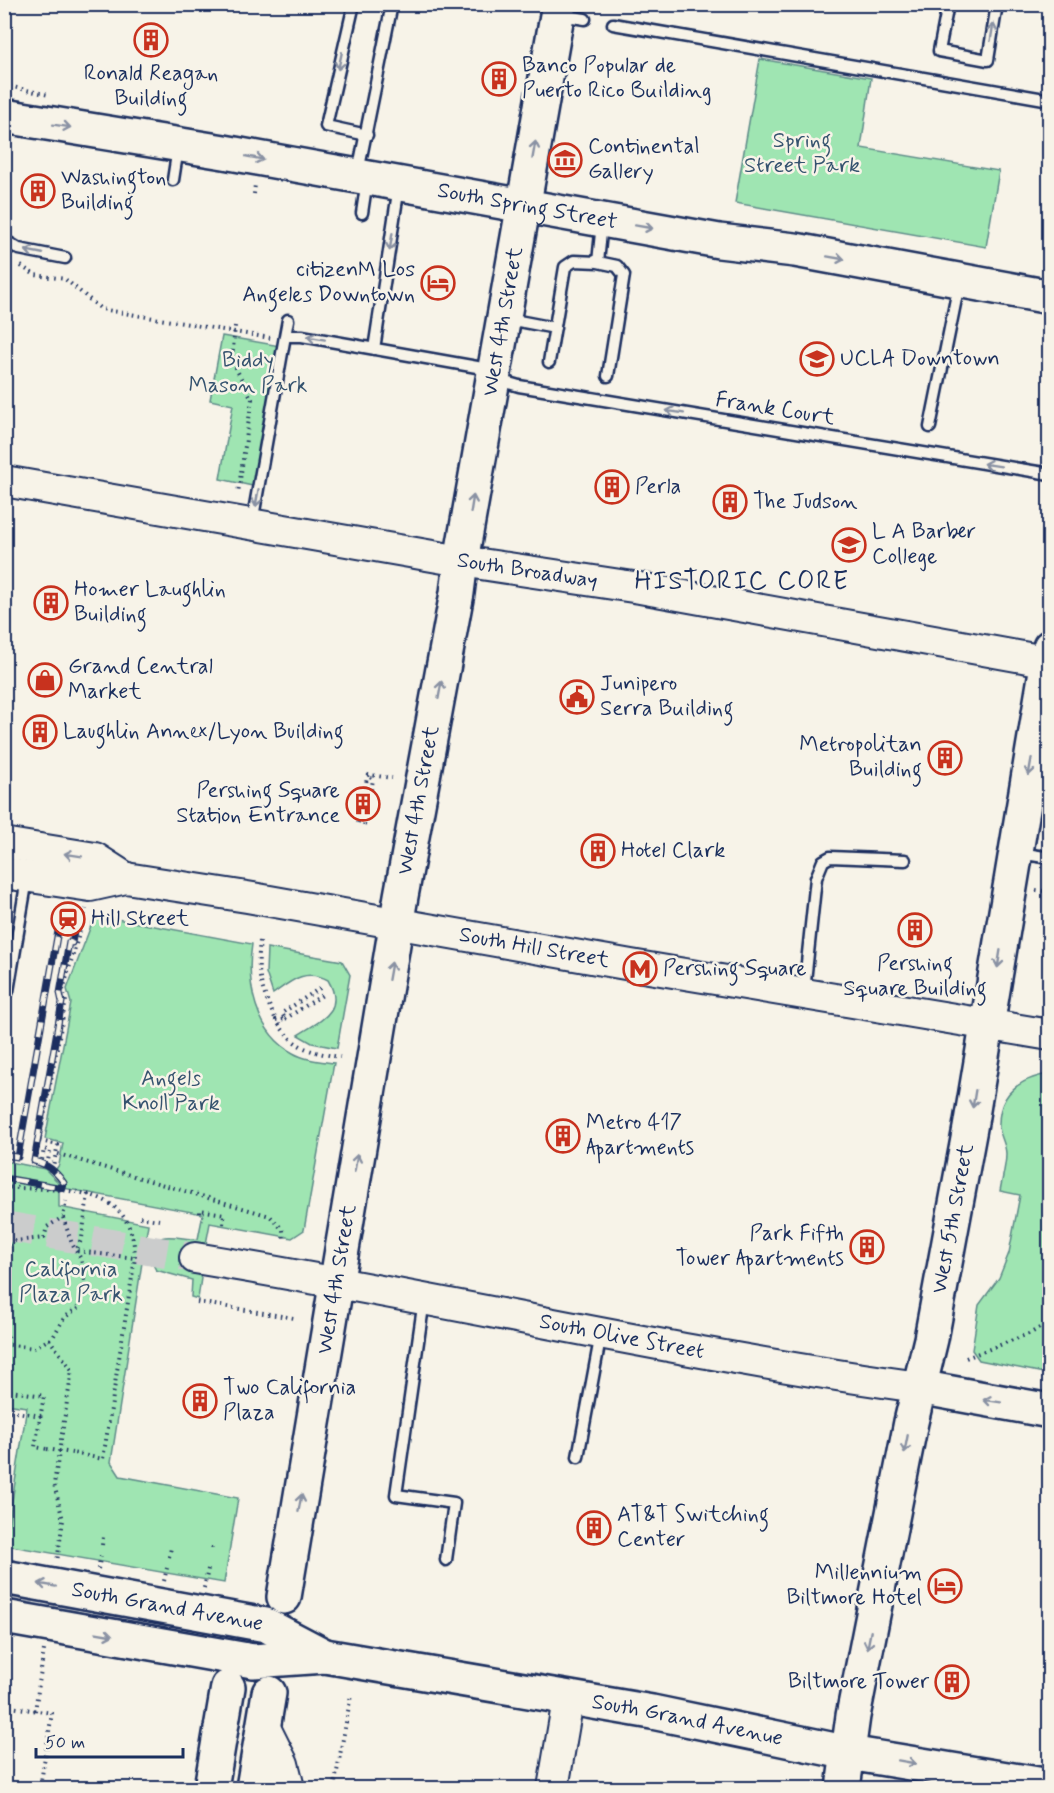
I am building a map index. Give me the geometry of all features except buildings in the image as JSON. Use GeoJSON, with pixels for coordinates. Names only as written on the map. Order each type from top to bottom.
{"type":"FeatureCollection","features":[{"type":"Feature","properties":{"kind":"main road","name":"West 4th Street"},"geometry":{"type":"LineString","coordinates":[[284,1597],[407,862],[453,616],[504,318],[524,207],[567,13]]}},
{"type":"Feature","properties":{"kind":"main road","name":"South Spring Street"},"geometry":{"type":"LineString","coordinates":[[4,116],[719,241],[795,250],[1050,297]]}},
{"type":"Feature","properties":{"kind":"main road","name":"South Broadway"},"geometry":{"type":"LineString","coordinates":[[4,481],[461,561],[1049,657]]}},
{"type":"Feature","properties":{"kind":"main road","name":"West 5th Street"},"geometry":{"type":"LineString","coordinates":[[843,1788],[853,1716],[935,1316],[987,1026],[1049,657]]}},
{"type":"Feature","properties":{"kind":"main road","name":"South Hill Street"},"geometry":{"type":"LineString","coordinates":[[4,846],[9,844],[95,858],[126,878]]}},
{"type":"Feature","properties":{"kind":"main road","name":"South Hill Street"},"geometry":{"type":"LineString","coordinates":[[16,874],[90,886],[126,878],[1050,1035]]}},
{"type":"Feature","properties":{"kind":"main road","name":"South Olive Street"},"geometry":{"type":"LineString","coordinates":[[195,1258],[601,1334],[1050,1411]]}},
{"type":"Feature","properties":{"kind":"main road","name":"South Grand Avenue"},"geometry":{"type":"LineString","coordinates":[[4,1577],[266,1625],[325,1656]]}},
{"type":"Feature","properties":{"kind":"main road","name":"South Grand Avenue"},"geometry":{"type":"LineString","coordinates":[[4,1617],[253,1661],[325,1656],[652,1713],[849,1753],[1050,1786]]}},
{"type":"Feature","properties":{"kind":"main road"},"geometry":{"type":"LineString","coordinates":[[211,1788],[228,1687]]}},
{"type":"Feature","properties":{"kind":"main road"},"geometry":{"type":"LineString","coordinates":[[253,1788],[269,1693]]}},
{"type":"Feature","properties":{"kind":"main road"},"geometry":{"type":"LineString","coordinates":[[553,1788],[568,1700]]}},
{"type":"Feature","properties":{"kind":"main road"},"geometry":{"type":"LineString","coordinates":[[263,1724],[283,1764],[289,1788]]}},
{"type":"Feature","properties":{"kind":"lane"},"geometry":{"type":"LineString","coordinates":[[354,4],[326,126],[367,135]]}},
{"type":"Feature","properties":{"kind":"lane"},"geometry":{"type":"LineString","coordinates":[[362,213],[362,178],[367,135],[392,4]]}},
{"type":"Feature","properties":{"kind":"lane"},"geometry":{"type":"LineString","coordinates":[[948,4],[939,51],[988,60],[997,4]]}},
{"type":"Feature","properties":{"kind":"lane"},"geometry":{"type":"LineString","coordinates":[[613,24],[753,44],[1050,100]]}},
{"type":"Feature","properties":{"kind":"lane"},"geometry":{"type":"LineString","coordinates":[[173,180],[179,145]]}},
{"type":"Feature","properties":{"kind":"lane"},"geometry":{"type":"LineString","coordinates":[[374,349],[400,184]]}},
{"type":"Feature","properties":{"kind":"lane"},"geometry":{"type":"LineString","coordinates":[[598,262],[602,219]]}},
{"type":"Feature","properties":{"kind":"lane"},"geometry":{"type":"LineString","coordinates":[[4,240],[19,249],[65,258]]}},
{"type":"Feature","properties":{"kind":"lane"},"geometry":{"type":"LineString","coordinates":[[549,362],[565,267],[574,261],[617,266],[624,275],[608,376]]}},
{"type":"Feature","properties":{"kind":"lane"},"geometry":{"type":"LineString","coordinates":[[930,427],[959,281]]}},
{"type":"Feature","properties":{"kind":"lane"},"geometry":{"type":"LineString","coordinates":[[504,318],[555,328]]}},
{"type":"Feature","properties":{"kind":"lane"},"geometry":{"type":"LineString","coordinates":[[252,524],[288,320]]}},
{"type":"Feature","properties":{"kind":"lane","name":"Frank Court"},"geometry":{"type":"LineString","coordinates":[[285,336],[302,336],[477,367],[495,379],[519,386],[1050,474]]}},
{"type":"Feature","properties":{"kind":"lane"},"geometry":{"type":"LineString","coordinates":[[1015,852],[1050,858]]}},
{"type":"Feature","properties":{"kind":"lane"},"geometry":{"type":"LineString","coordinates":[[804,995],[816,879],[823,861],[830,857],[906,860]]}},
{"type":"Feature","properties":{"kind":"lane"},"geometry":{"type":"LineString","coordinates":[[8,991],[16,874]]}},
{"type":"Feature","properties":{"kind":"lane"},"geometry":{"type":"LineString","coordinates":[[424,1300],[396,1495],[454,1503],[446,1560]]}},
{"type":"Feature","properties":{"kind":"lane"},"geometry":{"type":"LineString","coordinates":[[578,1457],[601,1334]]}},
{"type":"Feature","properties":{"kind":"path"},"geometry":{"type":"LineString","coordinates":[[254,194],[255,184]]}},
{"type":"Feature","properties":{"kind":"path"},"geometry":{"type":"LineString","coordinates":[[20,265],[35,275],[65,279],[101,309],[267,338],[285,336]]}},
{"type":"Feature","properties":{"kind":"path"},"geometry":{"type":"LineString","coordinates":[[235,326],[232,362],[252,399],[238,493]]}},
{"type":"Feature","properties":{"kind":"path"},"geometry":{"type":"LineString","coordinates":[[358,823],[369,775],[392,778]]}},
{"type":"Feature","properties":{"kind":"path"},"geometry":{"type":"LineString","coordinates":[[364,825],[373,780],[370,777]]}},
{"type":"Feature","properties":{"kind":"path"},"geometry":{"type":"LineString","coordinates":[[1036,890],[1050,892]]}},
{"type":"Feature","properties":{"kind":"path"},"geometry":{"type":"LineString","coordinates":[[47,1165],[50,1151],[44,1149],[42,1160],[36,1159],[66,1000],[63,990],[75,955],[86,909]]}},
{"type":"Feature","properties":{"kind":"path"},"geometry":{"type":"LineString","coordinates":[[59,932],[62,916]]}},
{"type":"Feature","properties":{"kind":"path"},"geometry":{"type":"LineString","coordinates":[[260,941],[257,964],[260,986],[284,1033],[304,1050],[340,1057]]}},
{"type":"Feature","properties":{"kind":"path"},"geometry":{"type":"LineString","coordinates":[[285,1018],[282,1013],[320,988]]}},
{"type":"Feature","properties":{"kind":"path"},"geometry":{"type":"LineString","coordinates":[[276,1020],[285,1018],[324,994]]}},
{"type":"Feature","properties":{"kind":"path"},"geometry":{"type":"LineString","coordinates":[[40,1141],[58,1145],[58,1154],[52,1170]]}},
{"type":"Feature","properties":{"kind":"path"},"geometry":{"type":"LineString","coordinates":[[58,1154],[270,1216],[284,1230],[284,1241]]}},
{"type":"Feature","properties":{"kind":"path"},"geometry":{"type":"LineString","coordinates":[[4,1187],[88,1194],[107,1200],[118,1208],[132,1231],[135,1258],[104,1460],[35,1447],[44,1396],[4,1390]]}},
{"type":"Feature","properties":{"kind":"path"},"geometry":{"type":"LineString","coordinates":[[76,1251],[82,1238],[88,1194]]}},
{"type":"Feature","properties":{"kind":"path"},"geometry":{"type":"LineString","coordinates":[[4,1333],[9,1336],[5,1344],[34,1348],[53,1337],[64,1318],[80,1306],[85,1281],[81,1259],[63,1217],[66,1201]]}},
{"type":"Feature","properties":{"kind":"path"},"geometry":{"type":"LineString","coordinates":[[200,1213],[200,1210],[224,1214],[223,1225]]}},
{"type":"Feature","properties":{"kind":"path"},"geometry":{"type":"LineString","coordinates":[[4,1248],[15,1241],[44,1238],[47,1227],[63,1217]]}},
{"type":"Feature","properties":{"kind":"path"},"geometry":{"type":"LineString","coordinates":[[140,1217],[159,1220]]}},
{"type":"Feature","properties":{"kind":"path"},"geometry":{"type":"LineString","coordinates":[[76,1251],[135,1258]]}},
{"type":"Feature","properties":{"kind":"path"},"geometry":{"type":"LineString","coordinates":[[197,1302],[294,1318]]}},
{"type":"Feature","properties":{"kind":"path"},"geometry":{"type":"LineString","coordinates":[[966,1358],[1031,1333],[1050,1322]]}},
{"type":"Feature","properties":{"kind":"path"},"geometry":{"type":"LineString","coordinates":[[49,1339],[72,1370],[54,1484],[63,1520],[56,1566]]}},
{"type":"Feature","properties":{"kind":"path"},"geometry":{"type":"LineString","coordinates":[[4,1410],[40,1416]]}},
{"type":"Feature","properties":{"kind":"path"},"geometry":{"type":"LineString","coordinates":[[102,1545],[103,1537]]}},
{"type":"Feature","properties":{"kind":"path"},"geometry":{"type":"LineString","coordinates":[[169,1557],[171,1548]]}},
{"type":"Feature","properties":{"kind":"path"},"geometry":{"type":"LineString","coordinates":[[98,1573],[101,1555]]}},
{"type":"Feature","properties":{"kind":"path"},"geometry":{"type":"LineString","coordinates":[[164,1585],[167,1568]]}},
{"type":"Feature","properties":{"kind":"path"},"geometry":{"type":"LineString","coordinates":[[204,1592],[208,1569]]}},
{"type":"Feature","properties":{"kind":"path"},"geometry":{"type":"LineString","coordinates":[[35,1711],[45,1640]]}},
{"type":"Feature","properties":{"kind":"path"},"geometry":{"type":"LineString","coordinates":[[334,1788],[351,1695]]}},
{"type":"Feature","properties":{"kind":"path"},"geometry":{"type":"LineString","coordinates":[[4,1706],[52,1713],[40,1788]]}},
{"type":"Feature","properties":{"kind":"green space","name":"Spring Street Park"},"geometry":{"type":"Polygon","coordinates":[[[760,59],[871,78],[861,148],[999,171],[986,247],[735,203],[760,59]]]}},
{"type":"Feature","properties":{"kind":"green space","name":"Biddy Mason Park"},"geometry":{"type":"Polygon","coordinates":[[[222,336],[286,347],[262,488],[220,479],[233,405],[210,400],[222,336]]]}},
{"type":"Feature","properties":{"kind":"green space","name":"Angels Knoll Park"},"geometry":{"type":"Polygon","coordinates":[[[95,915],[252,944],[250,959],[252,990],[262,1020],[270,1033],[293,1053],[313,1060],[334,1063],[304,1230],[292,1238],[210,1223],[206,1244],[203,1246],[196,1271],[201,1278],[198,1299],[191,1297],[192,1280],[156,1270],[151,1254],[153,1244],[163,1237],[198,1239],[203,1214],[63,1188],[64,1183],[54,1172],[59,1165],[63,1143],[45,1139],[71,1003],[67,989],[95,915]]]}},
{"type":"Feature","properties":{"kind":"green space"},"geometry":{"type":"Polygon","coordinates":[[[267,948],[342,961],[350,975],[337,1048],[312,1043],[298,1035],[322,1019],[332,1007],[333,991],[328,980],[312,975],[305,976],[292,981],[273,994],[266,973],[267,948]]]}},
{"type":"Feature","properties":{"kind":"green space"},"geometry":{"type":"Polygon","coordinates":[[[1043,1075],[1050,1077],[1049,1374],[979,1360],[972,1350],[979,1305],[999,1278],[1009,1253],[1020,1195],[1000,1191],[1006,1154],[999,1127],[999,1116],[1010,1092],[1025,1081],[1043,1075]]]}},
{"type":"Feature","properties":{"kind":"green space","name":"California Plaza Park"},"geometry":{"type":"Polygon","coordinates":[[[5,1161],[45,1169],[59,1183],[59,1207],[148,1224],[111,1462],[120,1476],[238,1498],[224,1583],[5,1545],[27,1407],[5,1404],[5,1161]]]}},
{"type":"Feature","properties":{"kind":"tunnel"},"geometry":{"type":"LineString","coordinates":[[4,1226],[195,1258]]}},
{"type":"Feature","properties":{"kind":"tunnel"},"geometry":{"type":"LineString","coordinates":[[4,1597],[277,1645]]}},
{"type":"Feature","properties":{"kind":"railway"},"geometry":{"type":"LineString","coordinates":[[4,1155],[18,1157],[61,914],[64,910],[77,913],[60,993],[62,1002],[34,1161],[47,1166],[54,1172],[64,1183],[63,1188],[4,1178]]}},
{"type":"Feature","properties":{"kind":"place","name":"Ronald Reagan Building"},"geometry":{"type":"Point","coordinates":[151,40]}},
{"type":"Feature","properties":{"kind":"place","name":"Banco Popular de Puerto Rico Building"},"geometry":{"type":"Point","coordinates":[499,79]}},
{"type":"Feature","properties":{"kind":"place","name":"Continental Gallery"},"geometry":{"type":"Point","coordinates":[565,160]}},
{"type":"Feature","properties":{"kind":"place","name":"Washington Building"},"geometry":{"type":"Point","coordinates":[38,191]}},
{"type":"Feature","properties":{"kind":"place","name":"citizenM Los Angeles Downtown"},"geometry":{"type":"Point","coordinates":[438,283]}},
{"type":"Feature","properties":{"kind":"place","name":"UCLA Downtown"},"geometry":{"type":"Point","coordinates":[817,359]}},
{"type":"Feature","properties":{"kind":"place","name":"Perla"},"geometry":{"type":"Point","coordinates":[612,487]}},
{"type":"Feature","properties":{"kind":"place","name":"The Judson"},"geometry":{"type":"Point","coordinates":[730,502]}},
{"type":"Feature","properties":{"kind":"place","name":"L A Barber College"},"geometry":{"type":"Point","coordinates":[849,545]}},
{"type":"Feature","properties":{"kind":"place","name":"Homer Laughlin Building"},"geometry":{"type":"Point","coordinates":[51,603]}},
{"type":"Feature","properties":{"kind":"place","name":"Grand Central Market"},"geometry":{"type":"Point","coordinates":[45,680]}},
{"type":"Feature","properties":{"kind":"place","name":"Junipero Serra Building"},"geometry":{"type":"Point","coordinates":[577,697]}},
{"type":"Feature","properties":{"kind":"place","name":"Laughlin Annex/Lyon Building"},"geometry":{"type":"Point","coordinates":[40,732]}},
{"type":"Feature","properties":{"kind":"place","name":"Metropolitan Building"},"geometry":{"type":"Point","coordinates":[945,758]}},
{"type":"Feature","properties":{"kind":"place","name":"Pershing Square Station Entrance"},"geometry":{"type":"Point","coordinates":[363,804]}},
{"type":"Feature","properties":{"kind":"place","name":"Hotel Clark"},"geometry":{"type":"Point","coordinates":[598,851]}},
{"type":"Feature","properties":{"kind":"place","name":"Hill Street"},"geometry":{"type":"Point","coordinates":[68,919]}},
{"type":"Feature","properties":{"kind":"place","name":"Pershing Square Building"},"geometry":{"type":"Point","coordinates":[915,930]}},
{"type":"Feature","properties":{"kind":"place","name":"Pershing Square"},"geometry":{"type":"Point","coordinates":[640,969]}},
{"type":"Feature","properties":{"kind":"place","name":"Metro 417 Apartments"},"geometry":{"type":"Point","coordinates":[563,1136]}},
{"type":"Feature","properties":{"kind":"place","name":"Park Fifth Tower Apartments"},"geometry":{"type":"Point","coordinates":[867,1247]}},
{"type":"Feature","properties":{"kind":"place","name":"Two California Plaza"},"geometry":{"type":"Point","coordinates":[200,1401]}},
{"type":"Feature","properties":{"kind":"place","name":"AT&T Switching Center"},"geometry":{"type":"Point","coordinates":[594,1528]}},
{"type":"Feature","properties":{"kind":"place","name":"Millennium Biltmore Hotel"},"geometry":{"type":"Point","coordinates":[945,1586]}},
{"type":"Feature","properties":{"kind":"place","name":"Biltmore Tower"},"geometry":{"type":"Point","coordinates":[952,1682]}},
{"type":"Feature","properties":{"kind":"district","name":"HISTORIC CORE"},"geometry":{"type":"Point","coordinates":[742,582]}}]}
